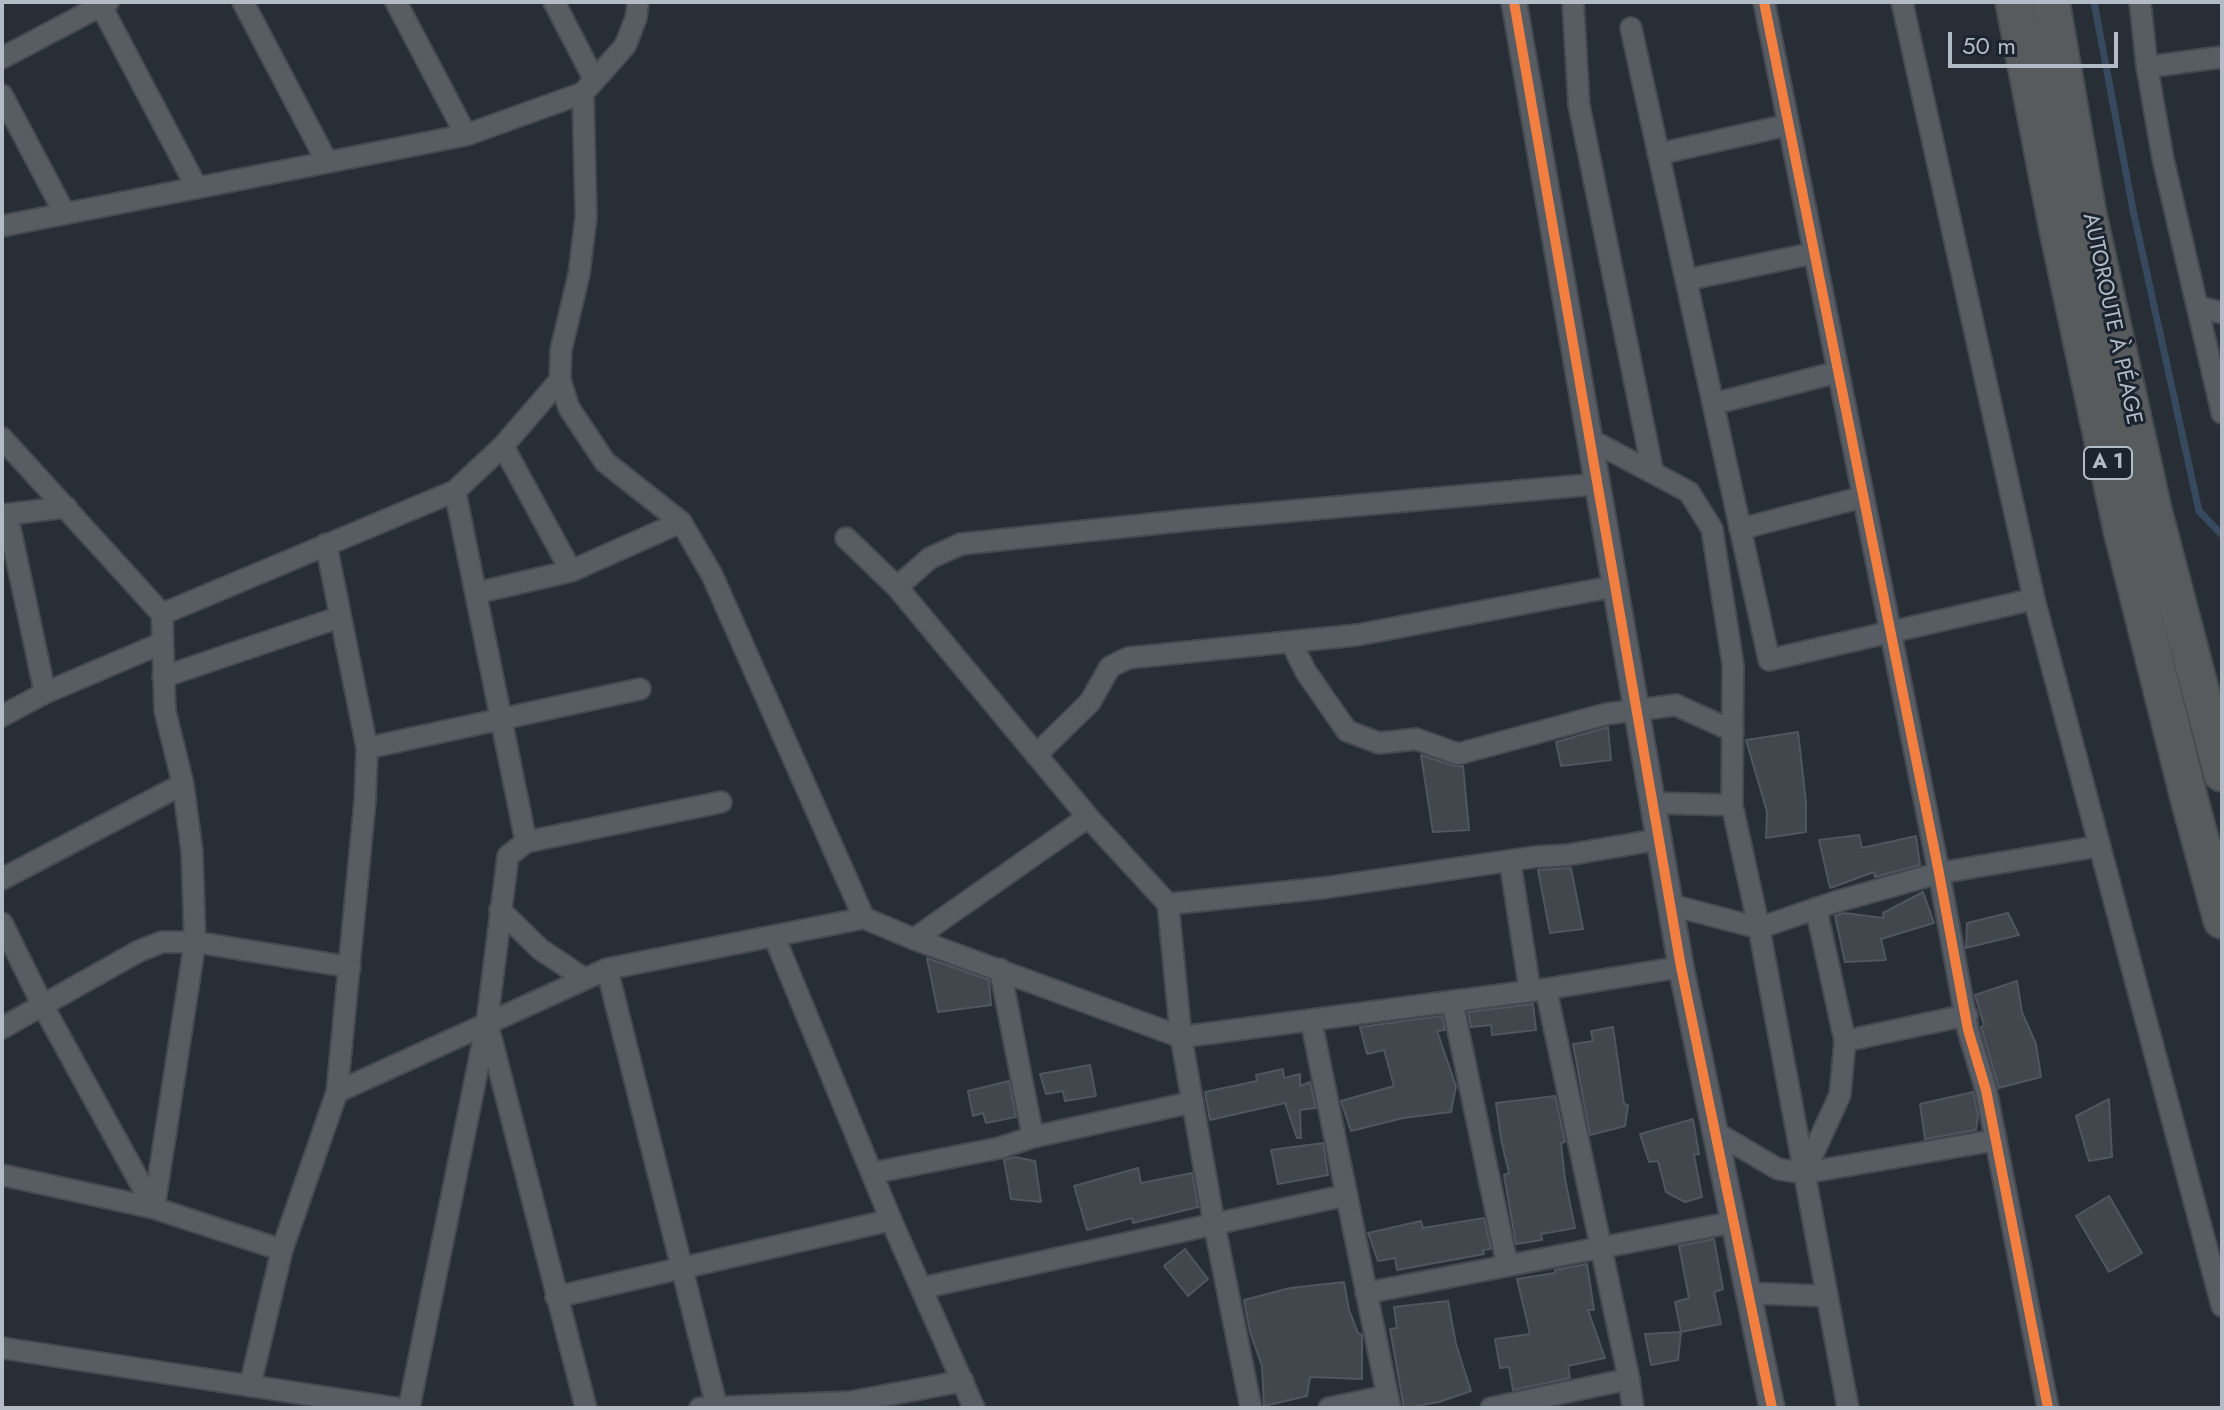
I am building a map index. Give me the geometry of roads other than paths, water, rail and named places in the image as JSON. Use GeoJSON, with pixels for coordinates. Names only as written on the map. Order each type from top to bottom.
{"type":"FeatureCollection","features":[{"type":"Feature","properties":{"kind":"highway","name":"A 1"},"geometry":{"type":"LineString","coordinates":[[2014,2],[2058,230],[2122,530],[2222,920]]}},
{"type":"Feature","properties":{"kind":"highway","name":"AUTOROUTE À PÉAGE"},"geometry":{"type":"LineString","coordinates":[[2051,2],[2088,215],[2153,510],[2222,773]]}},
{"type":"Feature","properties":{"kind":"street"},"geometry":{"type":"LineString","coordinates":[[243,2],[327,162]]}},
{"type":"Feature","properties":{"kind":"street"},"geometry":{"type":"LineString","coordinates":[[396,2],[466,135]]}},
{"type":"Feature","properties":{"kind":"street"},"geometry":{"type":"LineString","coordinates":[[554,2],[588,86],[586,217],[579,274],[561,350],[560,380],[569,408],[605,462],[681,522],[712,575],[864,918]]}},
{"type":"Feature","properties":{"kind":"street"},"geometry":{"type":"LineString","coordinates":[[2,226],[466,135],[588,86],[625,46],[636,18],[638,2]]}},
{"type":"Feature","properties":{"kind":"street"},"geometry":{"type":"LineString","coordinates":[[1514,2],[1681,967],[1772,1408]]}},
{"type":"Feature","properties":{"kind":"street"},"geometry":{"type":"LineString","coordinates":[[1573,2],[1579,105],[1653,473]]}},
{"type":"Feature","properties":{"kind":"street"},"geometry":{"type":"LineString","coordinates":[[1764,2],[1968,1030],[1986,1090],[2048,1408]]}},
{"type":"Feature","properties":{"kind":"street"},"geometry":{"type":"LineString","coordinates":[[1902,2],[2034,599],[2222,1306]]}},
{"type":"Feature","properties":{"kind":"street"},"geometry":{"type":"LineString","coordinates":[[2140,2],[2147,67],[2163,159],[2222,413]]}},
{"type":"Feature","properties":{"kind":"street"},"geometry":{"type":"LineString","coordinates":[[2,58],[103,3],[197,188]]}},
{"type":"Feature","properties":{"kind":"street"},"geometry":{"type":"LineString","coordinates":[[1631,28],[1769,660],[2034,599]]}},
{"type":"Feature","properties":{"kind":"street"},"geometry":{"type":"LineString","coordinates":[[2147,67],[2222,57]]}},
{"type":"Feature","properties":{"kind":"street"},"geometry":{"type":"LineString","coordinates":[[2,95],[65,214]]}},
{"type":"Feature","properties":{"kind":"street"},"geometry":{"type":"LineString","coordinates":[[1658,154],[1788,125]]}},
{"type":"Feature","properties":{"kind":"street"},"geometry":{"type":"LineString","coordinates":[[1686,280],[1814,253]]}},
{"type":"Feature","properties":{"kind":"street"},"geometry":{"type":"LineString","coordinates":[[2197,306],[2222,313]]}},
{"type":"Feature","properties":{"kind":"street"},"geometry":{"type":"LineString","coordinates":[[1713,404],[1838,372]]}},
{"type":"Feature","properties":{"kind":"street"},"geometry":{"type":"LineString","coordinates":[[162,614],[455,491],[503,446],[560,380]]}},
{"type":"Feature","properties":{"kind":"street"},"geometry":{"type":"LineString","coordinates":[[2,438],[162,614],[165,711],[183,784],[192,852],[195,942],[154,1208]]}},
{"type":"Feature","properties":{"kind":"street"},"geometry":{"type":"LineString","coordinates":[[1591,440],[1689,492],[1712,529],[1733,665],[1732,805],[1759,928],[1848,1408]]}},
{"type":"Feature","properties":{"kind":"street"},"geometry":{"type":"LineString","coordinates":[[503,446],[571,571]]}},
{"type":"Feature","properties":{"kind":"street"},"geometry":{"type":"LineString","coordinates":[[897,587],[930,558],[961,544],[1189,520],[1598,484]]}},
{"type":"Feature","properties":{"kind":"street"},"geometry":{"type":"LineString","coordinates":[[455,491],[526,842]]}},
{"type":"Feature","properties":{"kind":"street"},"geometry":{"type":"LineString","coordinates":[[1740,529],[1863,497]]}},
{"type":"Feature","properties":{"kind":"street"},"geometry":{"type":"LineString","coordinates":[[45,693],[4,515],[66,507]]}},
{"type":"Feature","properties":{"kind":"street"},"geometry":{"type":"LineString","coordinates":[[476,593],[571,571],[681,522]]}},
{"type":"Feature","properties":{"kind":"street"},"geometry":{"type":"LineString","coordinates":[[846,538],[897,587],[1088,817],[1168,904],[1181,1037],[1251,1408]]}},
{"type":"Feature","properties":{"kind":"street"},"geometry":{"type":"LineString","coordinates":[[250,1386],[282,1250],[337,1092],[365,801],[367,748],[326,544]]}},
{"type":"Feature","properties":{"kind":"street"},"geometry":{"type":"LineString","coordinates":[[1036,755],[1090,702],[1110,667],[1128,658],[1357,635],[1616,586]]}},
{"type":"Feature","properties":{"kind":"street"},"geometry":{"type":"LineString","coordinates":[[163,677],[340,617]]}},
{"type":"Feature","properties":{"kind":"street"},"geometry":{"type":"LineString","coordinates":[[1291,642],[1306,672],[1347,731],[1379,743],[1416,739],[1458,754],[1606,714],[1676,705],[1733,731]]}},
{"type":"Feature","properties":{"kind":"street"},"geometry":{"type":"LineString","coordinates":[[2,716],[45,693],[162,643]]}},
{"type":"Feature","properties":{"kind":"street"},"geometry":{"type":"LineString","coordinates":[[367,748],[640,689]]}},
{"type":"Feature","properties":{"kind":"street"},"geometry":{"type":"LineString","coordinates":[[2,879],[183,784]]}},
{"type":"Feature","properties":{"kind":"street"},"geometry":{"type":"LineString","coordinates":[[409,1408],[487,1022],[508,856],[526,842],[721,802]]}},
{"type":"Feature","properties":{"kind":"street"},"geometry":{"type":"LineString","coordinates":[[1654,803],[1732,805]]}},
{"type":"Feature","properties":{"kind":"street"},"geometry":{"type":"LineString","coordinates":[[914,939],[1088,817]]}},
{"type":"Feature","properties":{"kind":"street"},"geometry":{"type":"LineString","coordinates":[[1168,904],[1323,888],[1661,839]]}},
{"type":"Feature","properties":{"kind":"street"},"geometry":{"type":"LineString","coordinates":[[1671,905],[1759,928],[1816,908],[1939,873],[2100,846]]}},
{"type":"Feature","properties":{"kind":"street"},"geometry":{"type":"LineString","coordinates":[[1510,861],[1600,1247],[1633,1408]]}},
{"type":"Feature","properties":{"kind":"street"},"geometry":{"type":"LineString","coordinates":[[1804,1173],[1840,1095],[1845,1041],[1816,908]]}},
{"type":"Feature","properties":{"kind":"street"},"geometry":{"type":"LineString","coordinates":[[500,910],[540,949],[585,979]]}},
{"type":"Feature","properties":{"kind":"street"},"geometry":{"type":"LineString","coordinates":[[337,1092],[607,969],[864,918],[1181,1037],[1538,990],[1681,967]]}},
{"type":"Feature","properties":{"kind":"street"},"geometry":{"type":"LineString","coordinates":[[2,923],[43,1006],[154,1208]]}},
{"type":"Feature","properties":{"kind":"street"},"geometry":{"type":"LineString","coordinates":[[774,936],[891,1220],[974,1408]]}},
{"type":"Feature","properties":{"kind":"street"},"geometry":{"type":"LineString","coordinates":[[2,1028],[139,951],[162,942],[195,942],[350,967]]}},
{"type":"Feature","properties":{"kind":"street"},"geometry":{"type":"LineString","coordinates":[[607,969],[682,1268],[711,1407],[850,1405],[963,1381]]}},
{"type":"Feature","properties":{"kind":"street"},"geometry":{"type":"LineString","coordinates":[[1000,969],[1033,1137]]}},
{"type":"Feature","properties":{"kind":"street"},"geometry":{"type":"LineString","coordinates":[[1452,1001],[1507,1264]]}},
{"type":"Feature","properties":{"kind":"street"},"geometry":{"type":"LineString","coordinates":[[1845,1041],[1967,1015]]}},
{"type":"Feature","properties":{"kind":"street"},"geometry":{"type":"LineString","coordinates":[[1311,1020],[1388,1402],[1329,1408]]}},
{"type":"Feature","properties":{"kind":"street"},"geometry":{"type":"LineString","coordinates":[[487,1022],[586,1408]]}},
{"type":"Feature","properties":{"kind":"street"},"geometry":{"type":"LineString","coordinates":[[872,1173],[999,1148],[1033,1137],[1193,1102]]}},
{"type":"Feature","properties":{"kind":"street"},"geometry":{"type":"LineString","coordinates":[[1715,1132],[1778,1169],[1804,1173],[1996,1140]]}},
{"type":"Feature","properties":{"kind":"street"},"geometry":{"type":"LineString","coordinates":[[2,1175],[154,1208],[282,1250]]}},
{"type":"Feature","properties":{"kind":"street"},"geometry":{"type":"LineString","coordinates":[[922,1288],[1347,1195]]}},
{"type":"Feature","properties":{"kind":"street"},"geometry":{"type":"LineString","coordinates":[[556,1297],[891,1220]]}},
{"type":"Feature","properties":{"kind":"street"},"geometry":{"type":"LineString","coordinates":[[1366,1293],[1734,1222]]}},
{"type":"Feature","properties":{"kind":"street"},"geometry":{"type":"LineString","coordinates":[[1748,1293],[1827,1296]]}},
{"type":"Feature","properties":{"kind":"street"},"geometry":{"type":"LineString","coordinates":[[2,1348],[396,1408]]}},
{"type":"Feature","properties":{"kind":"street"},"geometry":{"type":"LineString","coordinates":[[1491,1408],[1529,1404],[1629,1379]]}},
{"type":"Feature","properties":{"kind":"waterway"},"geometry":{"type":"LineString","coordinates":[[2094,2],[2133,210],[2199,511],[2222,535]]}}]}
